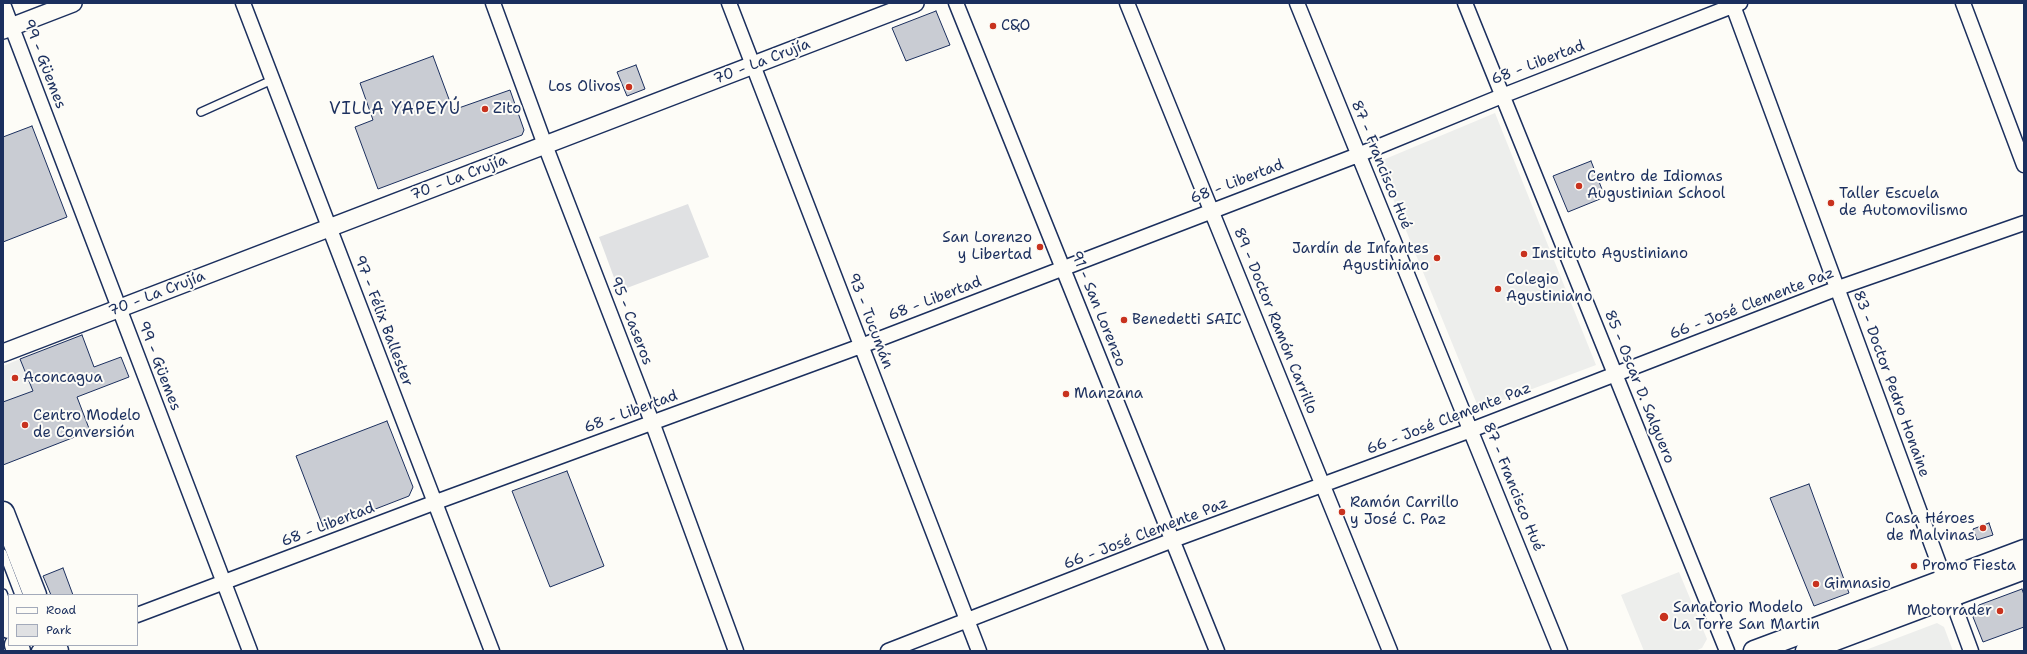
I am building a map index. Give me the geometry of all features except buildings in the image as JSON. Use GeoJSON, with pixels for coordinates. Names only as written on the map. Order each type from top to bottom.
{"type":"FeatureCollection","features":[{"type":"Feature","properties":{"kind":"main road"},"geometry":{"type":"LineString","coordinates":[[3,513],[35,594]]}},
{"type":"Feature","properties":{"kind":"main road"},"geometry":{"type":"LineString","coordinates":[[1806,651],[1948,589],[2024,550]]}},
{"type":"Feature","properties":{"kind":"main road"},"geometry":{"type":"LineString","coordinates":[[1754,651],[1948,589],[2024,569]]}},
{"type":"Feature","properties":{"kind":"main road"},"geometry":{"type":"LineString","coordinates":[[3,612],[8,624]]}},
{"type":"Feature","properties":{"kind":"street"},"geometry":{"type":"LineString","coordinates":[[7,28],[74,3]]}},
{"type":"Feature","properties":{"kind":"street","name":"97 - Félix Ballester"},"geometry":{"type":"LineString","coordinates":[[243,3],[328,228],[436,502],[492,651]]}},
{"type":"Feature","properties":{"kind":"street","name":"95 - Caseros"},"geometry":{"type":"LineString","coordinates":[[493,3],[545,145],[652,422],[736,651]]}},
{"type":"Feature","properties":{"kind":"street","name":"93 - Tucumán"},"geometry":{"type":"LineString","coordinates":[[729,3],[752,66],[979,651]]}},
{"type":"Feature","properties":{"kind":"street","name":"70 - La Crujía"},"geometry":{"type":"LineString","coordinates":[[3,353],[915,3]]}},
{"type":"Feature","properties":{"kind":"street","name":"91 - San Lorenzo"},"geometry":{"type":"LineString","coordinates":[[956,3],[1217,651]]}},
{"type":"Feature","properties":{"kind":"street","name":"89 - Doctor Ramón Carrillo"},"geometry":{"type":"LineString","coordinates":[[1127,3],[1390,651]]}},
{"type":"Feature","properties":{"kind":"street","name":"87 - Francisco Hué"},"geometry":{"type":"LineString","coordinates":[[1297,3],[1560,651]]}},
{"type":"Feature","properties":{"kind":"street","name":"85 - Oscar D. Salguero"},"geometry":{"type":"LineString","coordinates":[[1465,3],[1728,651]]}},
{"type":"Feature","properties":{"kind":"street"},"geometry":{"type":"LineString","coordinates":[[1963,3],[2024,165]]}},
{"type":"Feature","properties":{"kind":"street","name":"99 - Güemes"},"geometry":{"type":"LineString","coordinates":[[3,4],[7,28],[118,308],[250,651]]}},
{"type":"Feature","properties":{"kind":"street","name":"68 - Libertad"},"geometry":{"type":"LineString","coordinates":[[138,615],[436,502],[861,346],[1063,267],[1358,155],[1502,96],[1735,4]]}},
{"type":"Feature","properties":{"kind":"street","name":"83 - Doctor Pedro Honaine"},"geometry":{"type":"LineString","coordinates":[[1735,4],[1971,651]]}},
{"type":"Feature","properties":{"kind":"street","name":"66 - José Clemente Paz"},"geometry":{"type":"LineString","coordinates":[[888,651],[1173,540],[1323,486],[1471,430],[1838,288],[2024,223]]}},
{"type":"Feature","properties":{"kind":"street"},"geometry":{"type":"LineString","coordinates":[[40,651],[52,646]]}},
{"type":"Feature","properties":{"kind":"lane"},"geometry":{"type":"LineString","coordinates":[[201,112],[272,80]]}},
{"type":"Feature","properties":{"kind":"lane"},"geometry":{"type":"LineString","coordinates":[[3,553],[19,594]]}},
{"type":"Feature","properties":{"kind":"lane"},"geometry":{"type":"LineString","coordinates":[[3,593],[8,606]]}},
{"type":"Feature","properties":{"kind":"shaded area","name":"Colegio Agustiniano"},"geometry":{"type":"Polygon","coordinates":[[[1495,113],[1596,365],[1479,409],[1378,162],[1495,113]]]}},
{"type":"Feature","properties":{"kind":"shaded area","name":"Aconcagua"},"geometry":{"type":"Polygon","coordinates":[[[20,359],[33,391],[3,402],[3,366],[20,359]]]}},
{"type":"Feature","properties":{"kind":"shaded area","name":"Sanatorio Modelo La Torre San Martin"},"geometry":{"type":"Polygon","coordinates":[[[1679,572],[1707,639],[1702,648],[1695,651],[1644,651],[1621,595],[1679,572]]]}},
{"type":"Feature","properties":{"kind":"shaded area"},"geometry":{"type":"Polygon","coordinates":[[[1937,623],[1944,627],[1953,651],[1863,651],[1937,623]]]}},
{"type":"Feature","properties":{"kind":"green space"},"geometry":{"type":"Polygon","coordinates":[[[688,204],[709,257],[619,291],[599,237],[688,204]]]}},
{"type":"Feature","properties":{"kind":"place","name":"C&O"},"geometry":{"type":"Point","coordinates":[993,26]}},
{"type":"Feature","properties":{"kind":"place","name":"Los Olivos"},"geometry":{"type":"Point","coordinates":[629,87]}},
{"type":"Feature","properties":{"kind":"place","name":"Zito"},"geometry":{"type":"Point","coordinates":[485,109]}},
{"type":"Feature","properties":{"kind":"place","name":"Centro de Idiomas Augustinian School"},"geometry":{"type":"Point","coordinates":[1579,186]}},
{"type":"Feature","properties":{"kind":"place","name":"Taller Escuela de Automovilismo"},"geometry":{"type":"Point","coordinates":[1831,203]}},
{"type":"Feature","properties":{"kind":"place","name":"San Lorenzo y Libertad"},"geometry":{"type":"Point","coordinates":[1040,247]}},
{"type":"Feature","properties":{"kind":"place","name":"Instituto Agustiniano"},"geometry":{"type":"Point","coordinates":[1524,254]}},
{"type":"Feature","properties":{"kind":"place","name":"Jardín de Infantes Agustiniano"},"geometry":{"type":"Point","coordinates":[1437,258]}},
{"type":"Feature","properties":{"kind":"place","name":"Colegio Agustiniano"},"geometry":{"type":"Point","coordinates":[1498,289]}},
{"type":"Feature","properties":{"kind":"place","name":"Benedetti SAIC"},"geometry":{"type":"Point","coordinates":[1124,320]}},
{"type":"Feature","properties":{"kind":"place","name":"Aconcagua"},"geometry":{"type":"Point","coordinates":[15,378]}},
{"type":"Feature","properties":{"kind":"place","name":"Manzana"},"geometry":{"type":"Point","coordinates":[1066,394]}},
{"type":"Feature","properties":{"kind":"place","name":"Centro Modelo de Conversión"},"geometry":{"type":"Point","coordinates":[25,425]}},
{"type":"Feature","properties":{"kind":"place","name":"Ramón Carrillo y José C. Paz"},"geometry":{"type":"Point","coordinates":[1342,512]}},
{"type":"Feature","properties":{"kind":"place","name":"Casa Héroes de Malvinas"},"geometry":{"type":"Point","coordinates":[1983,528]}},
{"type":"Feature","properties":{"kind":"place","name":"Promo Fiesta"},"geometry":{"type":"Point","coordinates":[1914,566]}},
{"type":"Feature","properties":{"kind":"place","name":"Gimnasio"},"geometry":{"type":"Point","coordinates":[1816,584]}},
{"type":"Feature","properties":{"kind":"place","name":"Motorrader"},"geometry":{"type":"Point","coordinates":[2000,611]}},
{"type":"Feature","properties":{"kind":"place","name":"Sanatorio Modelo La Torre San Martin"},"geometry":{"type":"Point","coordinates":[1664,617]}},
{"type":"Feature","properties":{"kind":"district","name":"VILLA YAPEYÚ"},"geometry":{"type":"Point","coordinates":[395,110]}}]}
